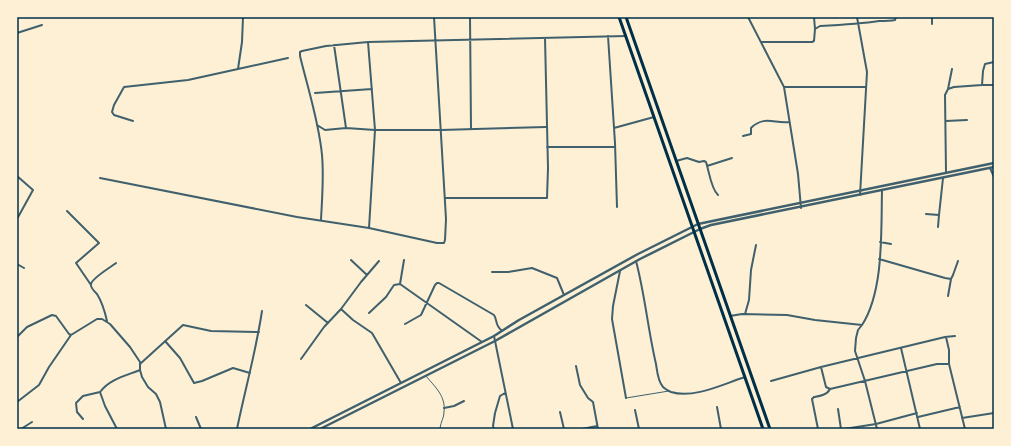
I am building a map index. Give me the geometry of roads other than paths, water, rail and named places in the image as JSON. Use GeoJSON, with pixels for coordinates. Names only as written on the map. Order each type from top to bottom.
{"type":"FeatureCollection","features":[{"type":"Feature","properties":{"kind":"main road"},"geometry":{"type":"LineString","coordinates":[[619,17],[763,429]]}},
{"type":"Feature","properties":{"kind":"main road"},"geometry":{"type":"LineString","coordinates":[[626,17],[770,429]]}},
{"type":"Feature","properties":{"kind":"main road"},"geometry":{"type":"LineString","coordinates":[[626,36],[632,34]]}},
{"type":"Feature","properties":{"kind":"main road"},"geometry":{"type":"LineString","coordinates":[[644,88],[650,86]]}},
{"type":"Feature","properties":{"kind":"main road"},"geometry":{"type":"LineString","coordinates":[[662,140],[668,138]]}},
{"type":"Feature","properties":{"kind":"street"},"geometry":{"type":"LineString","coordinates":[[238,69],[242,42],[243,17]]}},
{"type":"Feature","properties":{"kind":"street"},"geometry":{"type":"LineString","coordinates":[[100,178],[369,228],[443,244],[445,240],[445,198],[434,17]]}},
{"type":"Feature","properties":{"kind":"street"},"geometry":{"type":"LineString","coordinates":[[470,17],[471,129]]}},
{"type":"Feature","properties":{"kind":"street"},"geometry":{"type":"LineString","coordinates":[[748,17],[784,87],[801,208]]}},
{"type":"Feature","properties":{"kind":"street"},"geometry":{"type":"LineString","coordinates":[[760,42],[812,42],[815,38],[814,17]]}},
{"type":"Feature","properties":{"kind":"street"},"geometry":{"type":"LineString","coordinates":[[857,17],[867,72],[860,195]]}},
{"type":"Feature","properties":{"kind":"street"},"geometry":{"type":"LineString","coordinates":[[932,17],[932,24]]}},
{"type":"Feature","properties":{"kind":"street"},"geometry":{"type":"LineString","coordinates":[[815,29],[820,26],[858,24],[895,18]]}},
{"type":"Feature","properties":{"kind":"street"},"geometry":{"type":"LineString","coordinates":[[17,33],[42,25]]}},
{"type":"Feature","properties":{"kind":"street"},"geometry":{"type":"LineString","coordinates":[[608,36],[617,207]]}},
{"type":"Feature","properties":{"kind":"street"},"geometry":{"type":"LineString","coordinates":[[321,220],[323,184],[322,155],[300,52],[334,45],[368,42],[626,36]]}},
{"type":"Feature","properties":{"kind":"street"},"geometry":{"type":"LineString","coordinates":[[445,198],[547,198],[548,168],[545,38]]}},
{"type":"Feature","properties":{"kind":"street"},"geometry":{"type":"LineString","coordinates":[[368,42],[375,130],[369,228]]}},
{"type":"Feature","properties":{"kind":"street"},"geometry":{"type":"LineString","coordinates":[[334,45],[346,128]]}},
{"type":"Feature","properties":{"kind":"street"},"geometry":{"type":"LineString","coordinates":[[133,121],[114,115],[112,112],[123,87],[188,80],[288,58]]}},
{"type":"Feature","properties":{"kind":"street"},"geometry":{"type":"LineString","coordinates":[[982,85],[985,64],[988,62],[994,62]]}},
{"type":"Feature","properties":{"kind":"street"},"geometry":{"type":"LineString","coordinates":[[946,172],[946,94],[952,69]]}},
{"type":"Feature","properties":{"kind":"street"},"geometry":{"type":"LineString","coordinates":[[948,89],[954,87],[994,85]]}},
{"type":"Feature","properties":{"kind":"street"},"geometry":{"type":"LineString","coordinates":[[784,87],[866,87]]}},
{"type":"Feature","properties":{"kind":"street"},"geometry":{"type":"LineString","coordinates":[[315,93],[372,89]]}},
{"type":"Feature","properties":{"kind":"street"},"geometry":{"type":"LineString","coordinates":[[614,128],[654,117]]}},
{"type":"Feature","properties":{"kind":"street"},"geometry":{"type":"LineString","coordinates":[[743,136],[751,134],[751,128],[759,123],[770,120],[789,122]]}},
{"type":"Feature","properties":{"kind":"street"},"geometry":{"type":"LineString","coordinates":[[946,121],[967,120]]}},
{"type":"Feature","properties":{"kind":"street"},"geometry":{"type":"LineString","coordinates":[[316,124],[325,130],[346,128],[375,130],[441,130],[546,127]]}},
{"type":"Feature","properties":{"kind":"street"},"geometry":{"type":"LineString","coordinates":[[547,147],[615,147]]}},
{"type":"Feature","properties":{"kind":"street"},"geometry":{"type":"LineString","coordinates":[[676,161],[687,158],[699,162],[704,161],[707,166],[712,186],[718,195]]}},
{"type":"Feature","properties":{"kind":"street"},"geometry":{"type":"LineString","coordinates":[[707,166],[732,158]]}},
{"type":"Feature","properties":{"kind":"street"},"geometry":{"type":"LineString","coordinates":[[310,429],[494,336],[638,254],[698,224],[994,163]]}},
{"type":"Feature","properties":{"kind":"street"},"geometry":{"type":"LineString","coordinates":[[320,429],[495,341],[636,261],[700,229],[711,225],[801,208],[992,168],[994,177]]}},
{"type":"Feature","properties":{"kind":"street"},"geometry":{"type":"LineString","coordinates":[[17,176],[33,190],[17,219]]}},
{"type":"Feature","properties":{"kind":"street"},"geometry":{"type":"LineString","coordinates":[[938,227],[943,178]]}},
{"type":"Feature","properties":{"kind":"street"},"geometry":{"type":"LineString","coordinates":[[877,429],[865,381],[857,359],[855,346],[858,330],[869,312],[877,285],[882,191]]}},
{"type":"Feature","properties":{"kind":"street"},"geometry":{"type":"LineString","coordinates":[[67,211],[99,243],[76,263],[99,298],[105,310],[107,321]]}},
{"type":"Feature","properties":{"kind":"street"},"geometry":{"type":"LineString","coordinates":[[926,214],[939,216]]}},
{"type":"Feature","properties":{"kind":"street"},"geometry":{"type":"LineString","coordinates":[[880,242],[891,244]]}},
{"type":"Feature","properties":{"kind":"street"},"geometry":{"type":"LineString","coordinates":[[745,314],[749,300],[751,270],[756,245]]}},
{"type":"Feature","properties":{"kind":"street"},"geometry":{"type":"LineString","coordinates":[[879,259],[951,279]]}},
{"type":"Feature","properties":{"kind":"street"},"geometry":{"type":"LineString","coordinates":[[350,260],[367,275]]}},
{"type":"Feature","properties":{"kind":"street"},"geometry":{"type":"LineString","coordinates":[[400,284],[404,260]]}},
{"type":"Feature","properties":{"kind":"street"},"geometry":{"type":"LineString","coordinates":[[302,358],[328,323],[379,261]]}},
{"type":"Feature","properties":{"kind":"street"},"geometry":{"type":"LineString","coordinates":[[636,261],[644,293],[644,306],[653,352],[659,380],[663,387],[669,391],[687,394],[745,377]]}},
{"type":"Feature","properties":{"kind":"street"},"geometry":{"type":"LineString","coordinates":[[948,296],[951,279],[958,261]]}},
{"type":"Feature","properties":{"kind":"street"},"geometry":{"type":"LineString","coordinates":[[91,285],[94,280],[116,263]]}},
{"type":"Feature","properties":{"kind":"street"},"geometry":{"type":"LineString","coordinates":[[17,264],[24,268]]}},
{"type":"Feature","properties":{"kind":"street"},"geometry":{"type":"LineString","coordinates":[[492,272],[508,272],[532,268],[557,278],[564,295]]}},
{"type":"Feature","properties":{"kind":"street"},"geometry":{"type":"LineString","coordinates":[[620,270],[612,319],[626,398]]}},
{"type":"Feature","properties":{"kind":"street"},"geometry":{"type":"LineString","coordinates":[[405,324],[421,315],[435,286],[439,283],[494,315],[496,324],[502,331]]}},
{"type":"Feature","properties":{"kind":"street"},"geometry":{"type":"LineString","coordinates":[[369,313],[386,297],[394,285],[400,284],[482,342]]}},
{"type":"Feature","properties":{"kind":"street"},"geometry":{"type":"LineString","coordinates":[[306,305],[328,323]]}},
{"type":"Feature","properties":{"kind":"street"},"geometry":{"type":"LineString","coordinates":[[341,309],[353,320],[372,333],[401,383]]}},
{"type":"Feature","properties":{"kind":"street"},"geometry":{"type":"LineString","coordinates":[[237,429],[259,332],[262,311]]}},
{"type":"Feature","properties":{"kind":"street"},"geometry":{"type":"LineString","coordinates":[[730,316],[745,314],[787,315],[805,319],[862,325]]}},
{"type":"Feature","properties":{"kind":"street"},"geometry":{"type":"LineString","coordinates":[[17,336],[27,327],[52,315],[56,316],[70,335]]}},
{"type":"Feature","properties":{"kind":"street"},"geometry":{"type":"LineString","coordinates":[[17,402],[39,385],[70,335],[97,319],[102,319],[107,321],[130,347],[140,364],[140,370],[148,387],[158,398],[166,429]]}},
{"type":"Feature","properties":{"kind":"street"},"geometry":{"type":"LineString","coordinates":[[140,364],[183,325],[211,331],[259,332]]}},
{"type":"Feature","properties":{"kind":"street"},"geometry":{"type":"LineString","coordinates":[[494,336],[513,429]]}},
{"type":"Feature","properties":{"kind":"street"},"geometry":{"type":"LineString","coordinates":[[771,381],[821,367],[955,336]]}},
{"type":"Feature","properties":{"kind":"street"},"geometry":{"type":"LineString","coordinates":[[946,337],[949,350],[949,364],[965,429]]}},
{"type":"Feature","properties":{"kind":"street"},"geometry":{"type":"LineString","coordinates":[[165,341],[180,358],[194,384],[233,368],[250,373]]}},
{"type":"Feature","properties":{"kind":"street"},"geometry":{"type":"LineString","coordinates":[[901,348],[920,429]]}},
{"type":"Feature","properties":{"kind":"street"},"geometry":{"type":"LineString","coordinates":[[818,429],[812,399],[814,397],[824,395],[830,389],[943,363],[949,364]]}},
{"type":"Feature","properties":{"kind":"street"},"geometry":{"type":"LineString","coordinates":[[576,366],[580,385],[592,402],[598,428],[582,429]]}},
{"type":"Feature","properties":{"kind":"street"},"geometry":{"type":"LineString","coordinates":[[821,367],[826,388],[830,389]]}},
{"type":"Feature","properties":{"kind":"street"},"geometry":{"type":"LineString","coordinates":[[83,419],[77,412],[76,403],[83,396],[100,392],[105,386],[116,379],[140,370]]}},
{"type":"Feature","properties":{"kind":"street"},"geometry":{"type":"LineString","coordinates":[[100,392],[105,406],[117,429]]}},
{"type":"Feature","properties":{"kind":"street"},"geometry":{"type":"LineString","coordinates":[[494,429],[493,426],[497,404],[500,396],[505,393]]}},
{"type":"Feature","properties":{"kind":"street"},"geometry":{"type":"LineString","coordinates":[[444,408],[454,406],[464,401]]}},
{"type":"Feature","properties":{"kind":"street"},"geometry":{"type":"LineString","coordinates":[[717,407],[721,429]]}},
{"type":"Feature","properties":{"kind":"street"},"geometry":{"type":"LineString","coordinates":[[918,417],[960,407]]}},
{"type":"Feature","properties":{"kind":"street"},"geometry":{"type":"LineString","coordinates":[[838,409],[843,429],[876,424],[917,413]]}},
{"type":"Feature","properties":{"kind":"street"},"geometry":{"type":"LineString","coordinates":[[635,410],[639,429]]}},
{"type":"Feature","properties":{"kind":"street"},"geometry":{"type":"LineString","coordinates":[[560,412],[564,429]]}},
{"type":"Feature","properties":{"kind":"street"},"geometry":{"type":"LineString","coordinates":[[962,418],[994,413]]}},
{"type":"Feature","properties":{"kind":"street"},"geometry":{"type":"LineString","coordinates":[[196,417],[201,429]]}},
{"type":"Feature","properties":{"kind":"street"},"geometry":{"type":"LineString","coordinates":[[21,429],[32,422]]}},
{"type":"Feature","properties":{"kind":"lane"},"geometry":{"type":"LineString","coordinates":[[426,376],[440,392],[443,400],[444,414],[440,428],[442,429]]}},
{"type":"Feature","properties":{"kind":"lane"},"geometry":{"type":"LineString","coordinates":[[626,398],[669,391]]}}]}
